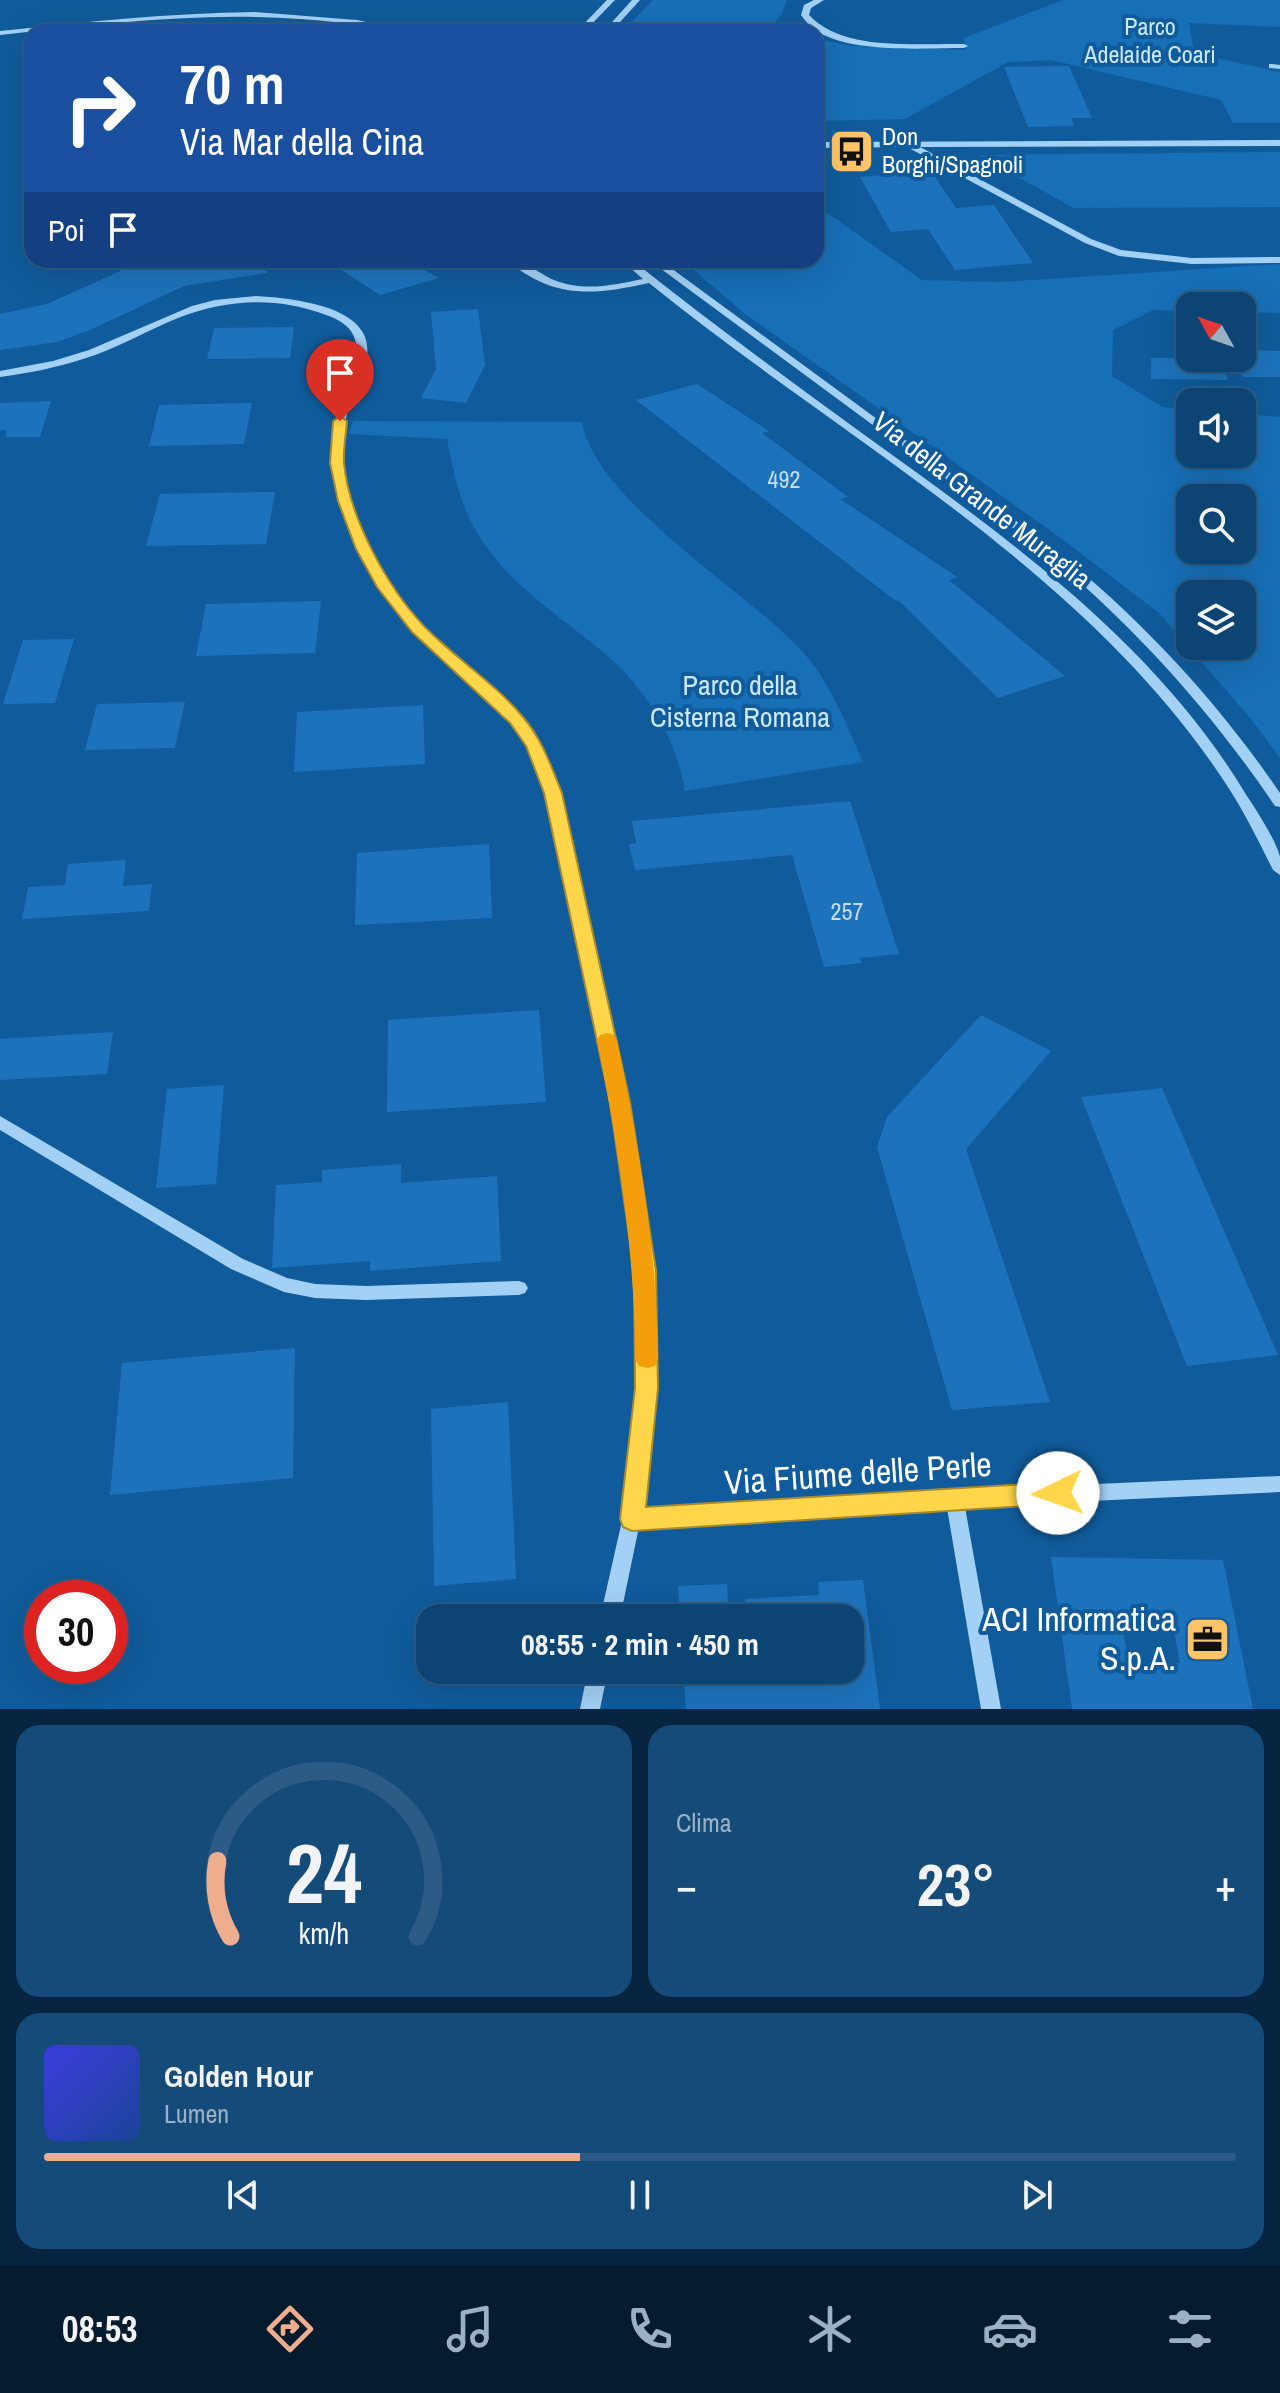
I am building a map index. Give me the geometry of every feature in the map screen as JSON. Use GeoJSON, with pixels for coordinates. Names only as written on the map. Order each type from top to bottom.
{"type":"FeatureCollection","features":[{"type":"Feature","properties":{"kind":"street"},"geometry":{"type":"LineString","coordinates":[[588,24],[611,0]]}},
{"type":"Feature","properties":{"kind":"street"},"geometry":{"type":"LineString","coordinates":[[614,24],[636,0]]}},
{"type":"Feature","properties":{"kind":"street"},"geometry":{"type":"LineString","coordinates":[[812,24],[805,15],[807,7],[820,0]]}},
{"type":"Feature","properties":{"kind":"street"},"geometry":{"type":"LineString","coordinates":[[88,24],[231,13],[315,16],[361,24]]}},
{"type":"Feature","properties":{"kind":"street"},"geometry":{"type":"LineString","coordinates":[[0,33],[24,31]]}},
{"type":"Feature","properties":{"kind":"street"},"geometry":{"type":"LineString","coordinates":[[824,31],[836,36],[884,44],[964,46]]}},
{"type":"Feature","properties":{"kind":"street"},"geometry":{"type":"LineString","coordinates":[[824,145],[1280,143]]}},
{"type":"Feature","properties":{"kind":"street"},"geometry":{"type":"LineString","coordinates":[[910,146],[1088,241],[1119,253],[1180,261],[1280,260]]}},
{"type":"Feature","properties":{"kind":"street"},"geometry":{"type":"LineString","coordinates":[[524,268],[546,282],[572,291],[593,292],[651,280]]}},
{"type":"Feature","properties":{"kind":"street","name":"Via della Grande Muraglia"},"geometry":{"type":"LineString","coordinates":[[636,268],[1013,549],[1086,611],[1149,677],[1216,758],[1280,870]]}},
{"type":"Feature","properties":{"kind":"street","name":"Via della Grande Muraglia"},"geometry":{"type":"LineString","coordinates":[[665,268],[1077,572],[1137,625],[1195,687],[1253,761],[1280,803]]}},
{"type":"Feature","properties":{"kind":"street"},"geometry":{"type":"LineString","coordinates":[[0,374],[85,355],[187,311],[229,302],[269,301],[308,306],[344,319],[358,333],[362,353],[342,412],[337,451],[341,482],[357,534],[399,607],[432,642],[497,699],[530,737],[553,793],[620,1102],[645,1270],[646,1388],[632,1519],[613,1604]]}},
{"type":"Feature","properties":{"kind":"street"},"geometry":{"type":"LineString","coordinates":[[0,1122],[245,1268],[284,1285],[315,1291],[366,1293],[519,1288]]}},
{"type":"Feature","properties":{"kind":"street","name":"Via Fiume delle Perle"},"geometry":{"type":"LineString","coordinates":[[632,1519],[1280,1484]]}},
{"type":"Feature","properties":{"kind":"street"},"geometry":{"type":"LineString","coordinates":[[955,1501],[991,1709]]}},
{"type":"Feature","properties":{"kind":"street"},"geometry":{"type":"LineString","coordinates":[[590,1709],[595,1684]]}},
{"type":"Feature","properties":{"kind":"green space"},"geometry":{"type":"Polygon","coordinates":[[[653,0],[787,0],[774,24],[629,24],[653,0]]]}},
{"type":"Feature","properties":{"kind":"green space","name":"Parco Adelaide Coari"},"geometry":{"type":"Polygon","coordinates":[[[1063,0],[1280,0],[1280,27],[1189,23],[1194,53],[1280,72],[1280,123],[1233,123],[1221,100],[1051,60],[1008,62],[905,119],[824,121],[824,41],[852,46],[966,50],[964,38],[1063,0]]]}},
{"type":"Feature","properties":{"kind":"green space"},"geometry":{"type":"Polygon","coordinates":[[[1280,152],[1280,207],[1074,208],[978,155],[1280,152]]]}},
{"type":"Feature","properties":{"kind":"green space"},"geometry":{"type":"Polygon","coordinates":[[[824,211],[922,280],[999,282],[1280,264],[1280,313],[1256,312],[1256,292],[1176,292],[1176,311],[1153,310],[1113,330],[1112,376],[1162,407],[1176,408],[1176,468],[1256,468],[1256,415],[1280,417],[1280,758],[1200,660],[1256,660],[1256,580],[1176,580],[1176,633],[1159,613],[1058,536],[744,313],[691,268],[824,268],[824,211]]]}},
{"type":"Feature","properties":{"kind":"green space","name":"Parco della Cisterna Romana"},"geometry":{"type":"Polygon","coordinates":[[[353,421],[582,422],[593,452],[614,483],[676,543],[776,626],[811,662],[836,703],[863,762],[685,791],[675,752],[645,697],[603,652],[509,574],[483,542],[464,505],[447,439],[349,434],[353,421]]]}},
{"type":"Feature","properties":{"kind":"building"},"geometry":{"type":"Polygon","coordinates":[[[1069,66],[1092,118],[1071,118],[1074,126],[1028,127],[1004,67],[1069,66]]]}},
{"type":"Feature","properties":{"kind":"building"},"geometry":{"type":"Polygon","coordinates":[[[931,171],[956,208],[994,205],[1033,263],[955,270],[928,229],[891,232],[860,177],[931,171]]]}},
{"type":"Feature","properties":{"kind":"building"},"geometry":{"type":"Polygon","coordinates":[[[127,268],[267,268],[267,273],[184,286],[57,342],[0,350],[0,314],[47,304],[127,268]]]}},
{"type":"Feature","properties":{"kind":"building"},"geometry":{"type":"Polygon","coordinates":[[[338,268],[421,268],[439,278],[380,295],[338,268]]]}},
{"type":"Feature","properties":{"kind":"building"},"geometry":{"type":"Polygon","coordinates":[[[478,309],[485,365],[466,403],[421,398],[436,369],[431,312],[478,309]]]}},
{"type":"Feature","properties":{"kind":"building"},"geometry":{"type":"Polygon","coordinates":[[[294,327],[290,358],[207,359],[214,328],[294,327]]]}},
{"type":"Feature","properties":{"kind":"building"},"geometry":{"type":"Polygon","coordinates":[[[1256,350],[1280,351],[1280,377],[1242,377],[1242,372],[1256,372],[1256,350]]]}},
{"type":"Feature","properties":{"kind":"building"},"geometry":{"type":"Polygon","coordinates":[[[1151,358],[1176,358],[1176,372],[1225,372],[1228,380],[1151,379],[1151,358]]]}},
{"type":"Feature","properties":{"kind":"building"},"geometry":{"type":"Polygon","coordinates":[[[697,384],[769,431],[762,433],[848,497],[840,499],[957,577],[949,580],[1065,676],[998,698],[898,600],[636,400],[697,384]]]}},
{"type":"Feature","properties":{"kind":"building"},"geometry":{"type":"Polygon","coordinates":[[[51,401],[40,437],[6,437],[6,430],[0,430],[0,403],[51,401]]]}},
{"type":"Feature","properties":{"kind":"building"},"geometry":{"type":"Polygon","coordinates":[[[252,403],[244,444],[149,446],[159,405],[252,403]]]}},
{"type":"Feature","properties":{"kind":"building"},"geometry":{"type":"Polygon","coordinates":[[[275,492],[266,544],[146,546],[160,494],[275,492]]]}},
{"type":"Feature","properties":{"kind":"building"},"geometry":{"type":"Polygon","coordinates":[[[321,601],[315,653],[196,656],[206,604],[321,601]]]}},
{"type":"Feature","properties":{"kind":"building"},"geometry":{"type":"Polygon","coordinates":[[[74,639],[55,703],[3,704],[23,640],[74,639]]]}},
{"type":"Feature","properties":{"kind":"building"},"geometry":{"type":"Polygon","coordinates":[[[185,702],[175,748],[85,750],[97,704],[185,702]]]}},
{"type":"Feature","properties":{"kind":"building"},"geometry":{"type":"Polygon","coordinates":[[[423,705],[425,764],[294,772],[297,712],[423,705]]]}},
{"type":"Feature","properties":{"kind":"building"},"geometry":{"type":"Polygon","coordinates":[[[850,801],[899,954],[860,958],[862,963],[824,967],[792,855],[635,870],[629,844],[636,843],[632,821],[850,801]]]}},
{"type":"Feature","properties":{"kind":"building"},"geometry":{"type":"Polygon","coordinates":[[[489,844],[492,918],[355,925],[357,853],[489,844]]]}},
{"type":"Feature","properties":{"kind":"building"},"geometry":{"type":"Polygon","coordinates":[[[126,860],[123,886],[152,884],[149,911],[22,919],[28,887],[65,885],[68,864],[126,860]]]}},
{"type":"Feature","properties":{"kind":"building"},"geometry":{"type":"Polygon","coordinates":[[[539,1010],[546,1102],[387,1112],[388,1020],[539,1010]]]}},
{"type":"Feature","properties":{"kind":"building"},"geometry":{"type":"Polygon","coordinates":[[[981,1015],[1051,1051],[966,1149],[1050,1402],[952,1410],[877,1147],[887,1117],[981,1015]]]}},
{"type":"Feature","properties":{"kind":"building"},"geometry":{"type":"Polygon","coordinates":[[[113,1032],[107,1074],[0,1080],[0,1039],[113,1032]]]}},
{"type":"Feature","properties":{"kind":"building"},"geometry":{"type":"Polygon","coordinates":[[[224,1085],[216,1184],[156,1188],[167,1089],[224,1085]]]}},
{"type":"Feature","properties":{"kind":"building"},"geometry":{"type":"Polygon","coordinates":[[[1162,1088],[1278,1355],[1187,1366],[1081,1097],[1162,1088]]]}},
{"type":"Feature","properties":{"kind":"building"},"geometry":{"type":"Polygon","coordinates":[[[401,1164],[401,1183],[497,1176],[501,1261],[370,1271],[370,1261],[272,1268],[276,1185],[322,1182],[322,1170],[401,1164]]]}},
{"type":"Feature","properties":{"kind":"building"},"geometry":{"type":"Polygon","coordinates":[[[295,1348],[293,1478],[110,1495],[122,1363],[295,1348]]]}},
{"type":"Feature","properties":{"kind":"building"},"geometry":{"type":"Polygon","coordinates":[[[508,1402],[516,1579],[434,1586],[431,1409],[508,1402]]]}},
{"type":"Feature","properties":{"kind":"building","name":"ACI Informatica S.p.A."},"geometry":{"type":"Polygon","coordinates":[[[1051,1557],[1223,1560],[1253,1709],[1072,1709],[1051,1557]],[[1120,1615],[1129,1663],[1180,1663],[1171,1615],[1120,1615]]]}},
{"type":"Feature","properties":{"kind":"building"},"geometry":{"type":"Polygon","coordinates":[[[863,1580],[880,1709],[686,1709],[684,1684],[864,1684],[864,1604],[745,1604],[745,1599],[819,1595],[818,1582],[863,1580]]]}},
{"type":"Feature","properties":{"kind":"building"},"geometry":{"type":"Polygon","coordinates":[[[727,1584],[728,1604],[679,1604],[678,1586],[727,1584]]]}},
{"type":"Feature","properties":{"kind":"slow traffic"},"geometry":{"type":"LineString","coordinates":[[607,1040],[625,1130],[641,1237],[647,1359]]}},
{"type":"Feature","properties":{"kind":"place","name":"Don Borghi/Spagnoli"},"geometry":{"type":"Point","coordinates":[851,151]}},
{"type":"Feature","properties":{"kind":"place","name":"ACI Informatica S.p.A."},"geometry":{"type":"Point","coordinates":[1207,1639]}},
{"type":"Feature","properties":{"kind":"route"},"geometry":{"type":"LineString","coordinates":[[340,421],[337,463],[345,501],[364,549],[385,587],[418,628],[516,719],[535,746],[553,793],[620,1102],[645,1270],[646,1388],[640,1469],[632,1519],[1058,1493]]}}]}
